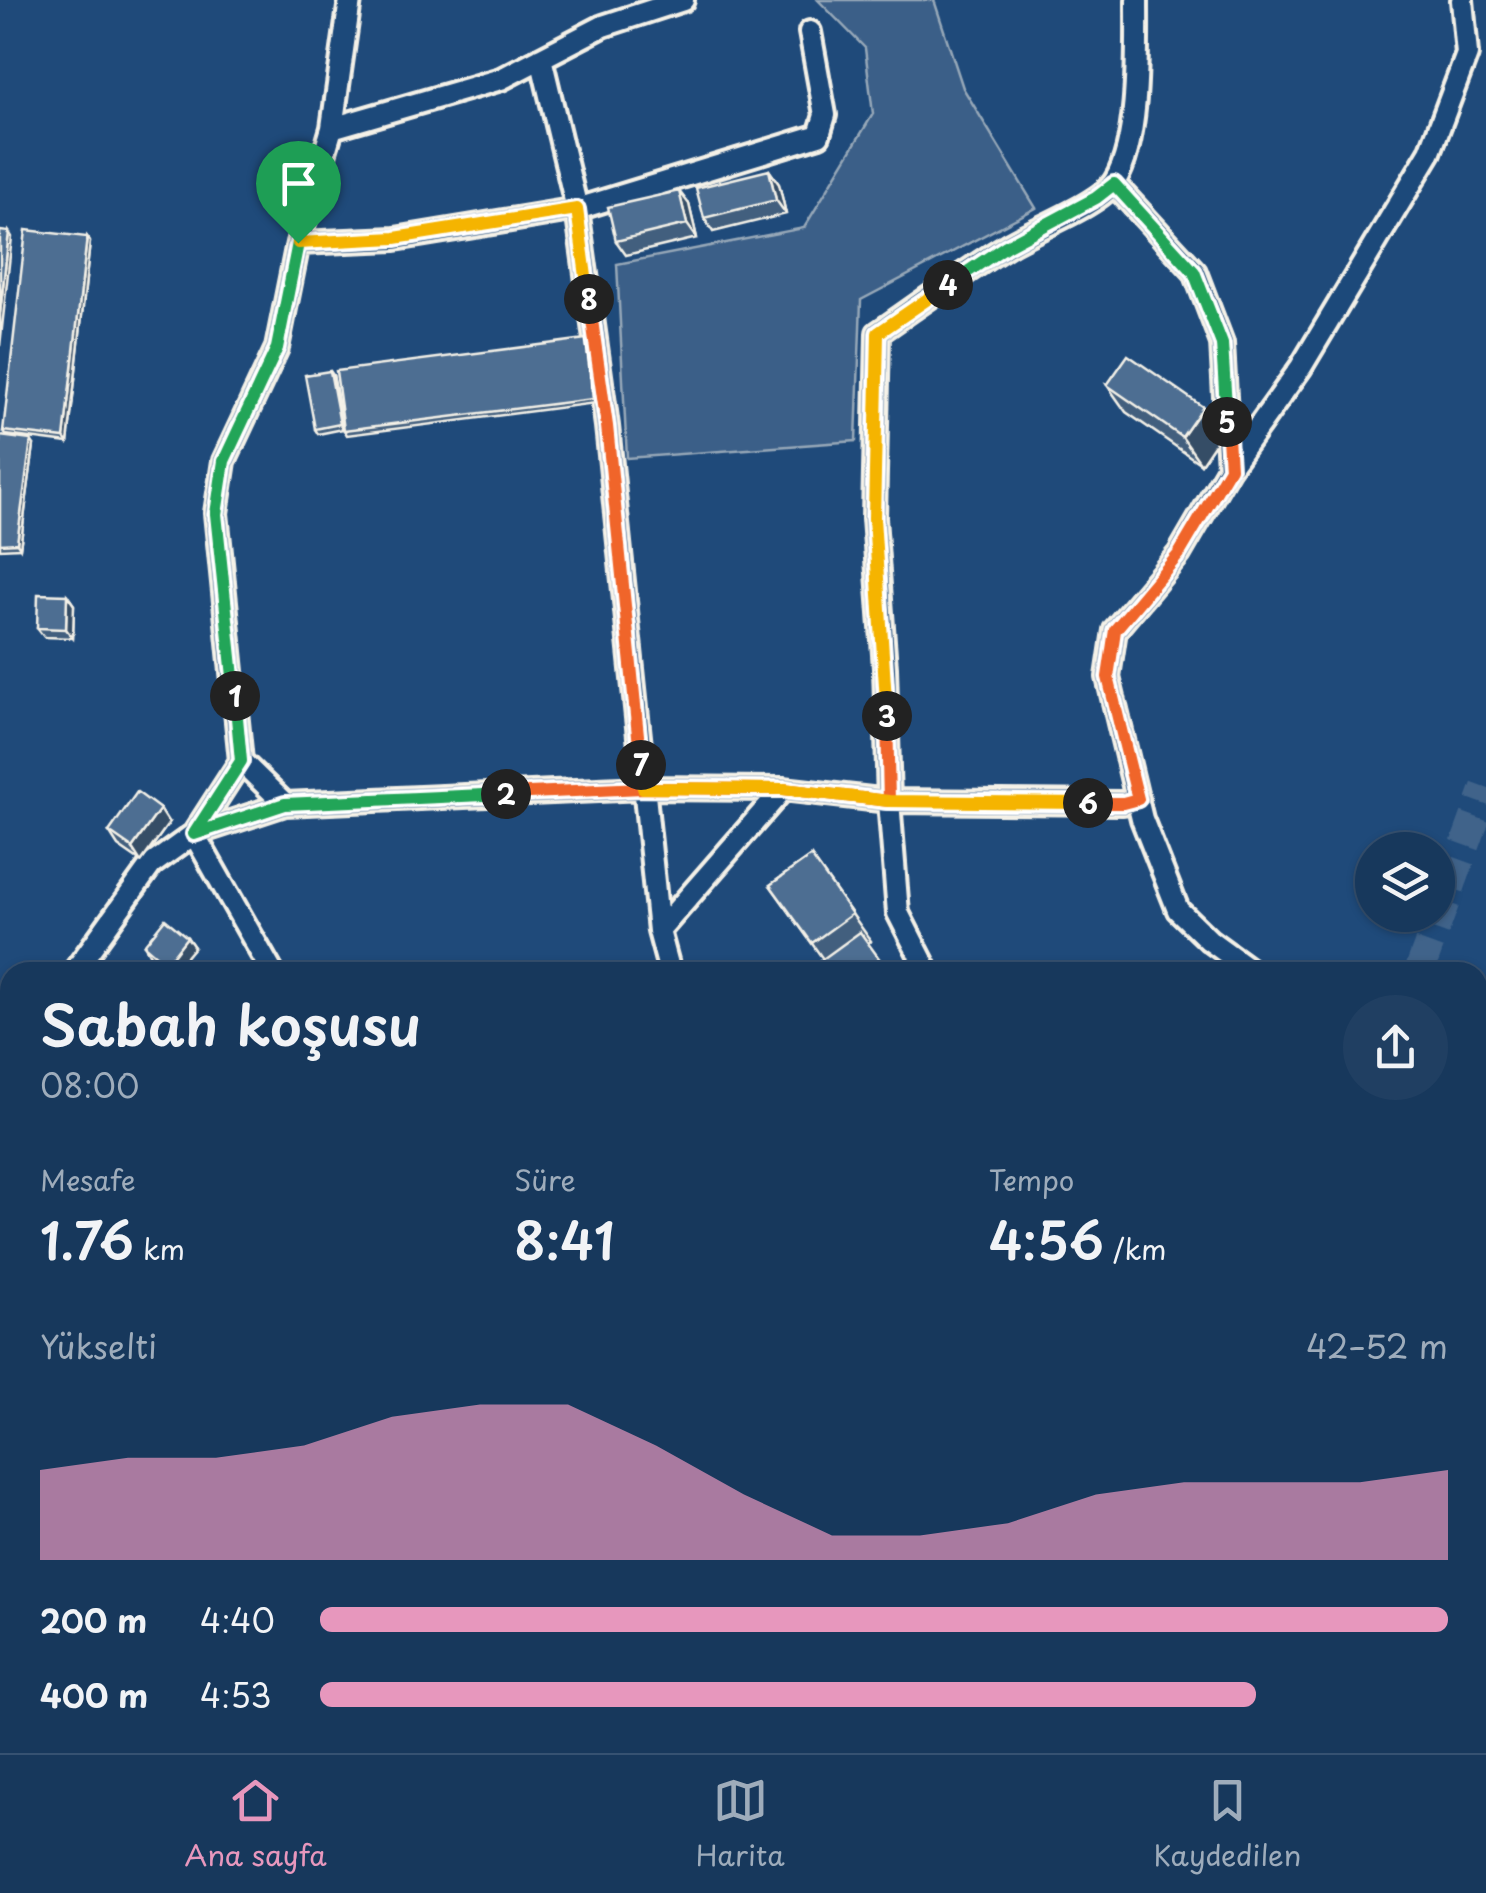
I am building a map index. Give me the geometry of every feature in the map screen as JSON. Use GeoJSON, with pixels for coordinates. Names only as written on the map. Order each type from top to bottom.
{"type":"FeatureCollection","features":[{"type":"Feature","properties":{"kind":"street"},"geometry":{"type":"LineString","coordinates":[[194,834],[241,761],[216,514],[224,461],[277,348],[298,243],[332,128],[350,0]]}},
{"type":"Feature","properties":{"kind":"street"},"geometry":{"type":"LineString","coordinates":[[332,128],[501,80],[602,26],[683,0]]}},
{"type":"Feature","properties":{"kind":"street"},"geometry":{"type":"LineString","coordinates":[[923,962],[898,913],[889,801],[886,668],[874,518],[878,333],[1006,246],[1096,198],[1114,184],[1126,156],[1137,68],[1136,0]]}},
{"type":"Feature","properties":{"kind":"street"},"geometry":{"type":"LineString","coordinates":[[1239,962],[1178,910],[1142,820],[1108,677],[1115,630],[1179,554],[1230,468],[1300,367],[1430,152],[1467,54],[1462,0]]}},
{"type":"Feature","properties":{"kind":"street"},"geometry":{"type":"LineString","coordinates":[[298,243],[395,238],[577,209],[819,135],[825,115],[810,32]]}},
{"type":"Feature","properties":{"kind":"street"},"geometry":{"type":"LineString","coordinates":[[541,58],[577,209],[607,426],[659,931],[667,962]]}},
{"type":"Feature","properties":{"kind":"street"},"geometry":{"type":"LineString","coordinates":[[1114,184],[1194,272],[1222,344],[1230,468]]}},
{"type":"Feature","properties":{"kind":"street"},"geometry":{"type":"LineString","coordinates":[[241,761],[285,804]]}},
{"type":"Feature","properties":{"kind":"street"},"geometry":{"type":"LineString","coordinates":[[81,962],[152,866],[194,834],[285,804],[643,788],[783,789],[889,801],[1123,803],[1138,799]]}},
{"type":"Feature","properties":{"kind":"street"},"geometry":{"type":"LineString","coordinates":[[659,931],[783,789]]}},
{"type":"Feature","properties":{"kind":"street"},"geometry":{"type":"LineString","coordinates":[[194,834],[266,962]]}},
{"type":"Feature","properties":{"kind":"shaded area"},"geometry":{"type":"Polygon","coordinates":[[[818,0],[934,0],[963,88],[1036,208],[861,300],[856,441],[627,458],[617,264],[804,228],[873,114],[865,48],[818,0]]]}},
{"type":"Feature","properties":{"kind":"building"},"geometry":{"type":"Polygon","coordinates":[[[769,170],[776,200],[704,218],[696,188],[769,170]]]}},
{"type":"Feature","properties":{"kind":"building"},"geometry":{"type":"Polygon","coordinates":[[[679,191],[687,224],[616,241],[608,207],[679,191]]]}},
{"type":"Feature","properties":{"kind":"building"},"geometry":{"type":"Polygon","coordinates":[[[26,230],[87,237],[64,438],[3,431],[26,230]]]}},
{"type":"Feature","properties":{"kind":"building"},"geometry":{"type":"Polygon","coordinates":[[[0,231],[9,232],[0,313],[0,231]]]}},
{"type":"Feature","properties":{"kind":"building"},"geometry":{"type":"Polygon","coordinates":[[[586,339],[593,399],[344,430],[336,371],[586,339]]]}},
{"type":"Feature","properties":{"kind":"building"},"geometry":{"type":"Polygon","coordinates":[[[1128,355],[1203,407],[1182,437],[1107,385],[1128,355]]]}},
{"type":"Feature","properties":{"kind":"building"},"geometry":{"type":"Polygon","coordinates":[[[330,371],[340,424],[315,429],[305,375],[330,371]]]}},
{"type":"Feature","properties":{"kind":"building"},"geometry":{"type":"Polygon","coordinates":[[[0,436],[31,440],[17,543],[0,544],[0,436]]]}},
{"type":"Feature","properties":{"kind":"building"},"geometry":{"type":"Polygon","coordinates":[[[38,594],[67,595],[66,629],[37,628],[38,594]]]}},
{"type":"Feature","properties":{"kind":"building"},"geometry":{"type":"Polygon","coordinates":[[[137,792],[160,809],[132,848],[109,832],[137,792]]]}},
{"type":"Feature","properties":{"kind":"building"},"geometry":{"type":"Polygon","coordinates":[[[811,856],[852,914],[812,943],[770,885],[811,856]]]}},
{"type":"Feature","properties":{"kind":"building"},"geometry":{"type":"Polygon","coordinates":[[[165,919],[187,937],[168,962],[144,945],[165,919]]]}},
{"type":"Feature","properties":{"kind":"building"},"geometry":{"type":"Polygon","coordinates":[[[860,932],[882,962],[821,962],[860,932]]]}},
{"type":"Feature","properties":{"kind":"tunnel"},"geometry":{"type":"LineString","coordinates":[[1423,962],[1486,788]]}},
{"type":"Feature","properties":{"kind":"route"},"geometry":{"type":"LineString","coordinates":[[298,243],[277,348],[224,461],[216,514],[241,761],[194,834],[285,804],[643,788],[783,789],[889,801],[886,668],[874,518],[878,333],[1006,246],[1096,198],[1114,184],[1194,272],[1222,344],[1230,468],[1179,554],[1115,630],[1108,677],[1138,799],[1123,803],[889,801],[783,789],[643,788],[607,426],[577,209],[395,238],[298,243]]}}]}
